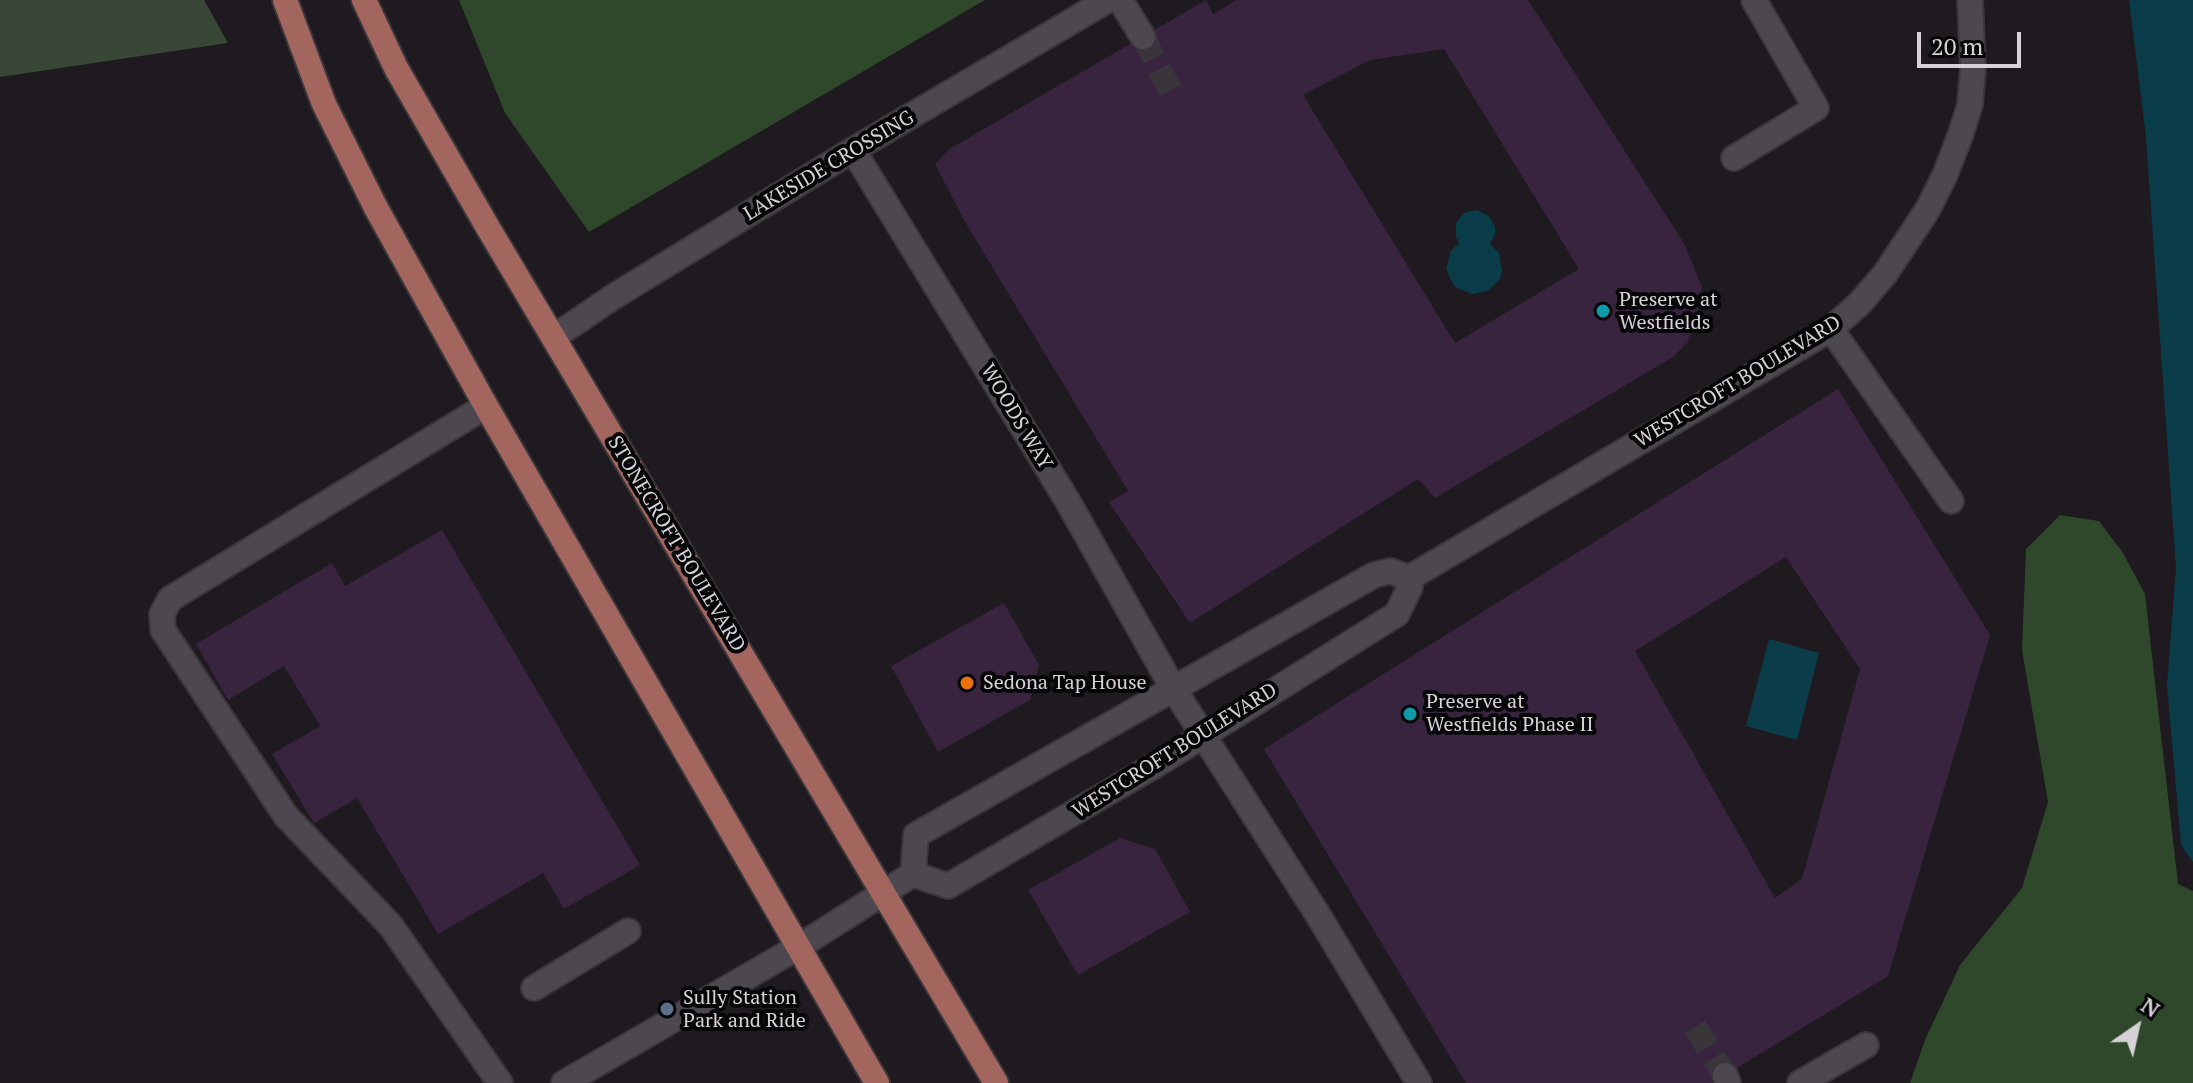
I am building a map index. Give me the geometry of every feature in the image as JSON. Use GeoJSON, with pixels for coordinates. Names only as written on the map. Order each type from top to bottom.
{"type":"FeatureCollection","features":[{"type":"Feature","properties":{"kind":"main road"},"geometry":{"type":"LineString","coordinates":[[285,0],[324,104],[376,208],[486,406],[877,1083]]}},
{"type":"Feature","properties":{"kind":"main road","name":"STONECROFT BOULEVARD"},"geometry":{"type":"LineString","coordinates":[[364,0],[396,68],[996,1083]]}},
{"type":"Feature","properties":{"kind":"street","name":"LAKESIDE CROSSING"},"geometry":{"type":"LineString","coordinates":[[554,337],[613,297],[853,150],[1108,0]]}},
{"type":"Feature","properties":{"kind":"street"},"geometry":{"type":"LineString","coordinates":[[1120,0],[1143,37]]}},
{"type":"Feature","properties":{"kind":"street"},"geometry":{"type":"LineString","coordinates":[[1734,158],[1816,108],[1754,0]]}},
{"type":"Feature","properties":{"kind":"street","name":"WESTCROFT BOULEVARD"},"geometry":{"type":"LineString","coordinates":[[913,874],[948,886],[1203,735],[1397,614],[1410,587],[1409,578],[1831,329],[1860,303],[1885,274],[1928,209],[1945,175],[1970,105],[1973,32],[1970,0]]}},
{"type":"Feature","properties":{"kind":"street","name":"WOODS WAY"},"geometry":{"type":"LineString","coordinates":[[853,150],[1067,500],[1173,688],[1318,915],[1419,1083]]}},
{"type":"Feature","properties":{"kind":"street"},"geometry":{"type":"LineString","coordinates":[[1831,329],[1951,501]]}},
{"type":"Feature","properties":{"kind":"street"},"geometry":{"type":"LineString","coordinates":[[486,406],[170,599],[162,614],[163,630],[286,816],[391,926],[500,1083]]}},
{"type":"Feature","properties":{"kind":"street"},"geometry":{"type":"LineString","coordinates":[[564,1083],[800,946],[913,874],[916,835],[1374,575],[1390,571],[1409,578]]}},
{"type":"Feature","properties":{"kind":"street"},"geometry":{"type":"LineString","coordinates":[[534,988],[628,931]]}},
{"type":"Feature","properties":{"kind":"street"},"geometry":{"type":"LineString","coordinates":[[1800,1083],[1866,1045]]}},
{"type":"Feature","properties":{"kind":"green space"},"geometry":{"type":"Polygon","coordinates":[[[0,0],[204,0],[228,43],[0,77],[0,0]]]}},
{"type":"Feature","properties":{"kind":"green space"},"geometry":{"type":"Polygon","coordinates":[[[459,0],[985,0],[589,232],[505,113],[459,0]]]}},
{"type":"Feature","properties":{"kind":"green space"},"geometry":{"type":"Polygon","coordinates":[[[2060,515],[2099,521],[2123,553],[2145,594],[2178,884],[2193,891],[2193,1083],[1910,1083],[1925,1040],[1960,965],[2022,888],[2048,802],[2022,650],[2026,549],[2060,515]]]}},
{"type":"Feature","properties":{"kind":"water"},"geometry":{"type":"Polygon","coordinates":[[[2129,0],[2193,0],[2193,862],[2181,845],[2167,685],[2176,568],[2146,137],[2129,0]]]}},
{"type":"Feature","properties":{"kind":"water"},"geometry":{"type":"Polygon","coordinates":[[[1476,210],[1489,216],[1495,227],[1490,244],[1499,253],[1502,271],[1500,279],[1488,291],[1471,294],[1454,286],[1446,269],[1451,251],[1459,243],[1456,223],[1464,213],[1476,210]]]}},
{"type":"Feature","properties":{"kind":"water"},"geometry":{"type":"Polygon","coordinates":[[[1769,639],[1819,653],[1797,740],[1746,726],[1769,639]]]}},
{"type":"Feature","properties":{"kind":"building","name":"Preserve at Westfields"},"geometry":{"type":"Polygon","coordinates":[[[1206,0],[1213,14],[1236,0],[1528,0],[1685,245],[1702,287],[1696,320],[1687,343],[1673,357],[1435,498],[1418,479],[1190,623],[1109,502],[1128,491],[964,220],[935,164],[951,148],[1206,0]],[[1444,49],[1370,60],[1303,95],[1455,343],[1579,269],[1444,49]]]}},
{"type":"Feature","properties":{"kind":"building","name":"Preserve at Westfields Phase II"},"geometry":{"type":"Polygon","coordinates":[[[1838,389],[1990,635],[1888,976],[1712,1083],[1466,1083],[1264,749],[1838,389]],[[1786,557],[1635,651],[1775,898],[1802,879],[1860,669],[1786,557]]]}},
{"type":"Feature","properties":{"kind":"building"},"geometry":{"type":"Polygon","coordinates":[[[442,530],[640,865],[564,909],[543,873],[438,934],[357,798],[314,823],[272,754],[320,726],[284,666],[228,700],[196,644],[332,563],[345,586],[442,530]]]}},
{"type":"Feature","properties":{"kind":"building","name":"Sedona Tap House"},"geometry":{"type":"Polygon","coordinates":[[[1004,603],[1039,665],[1030,700],[938,752],[891,666],[1004,603]]]}},
{"type":"Feature","properties":{"kind":"building"},"geometry":{"type":"Polygon","coordinates":[[[1120,838],[1155,849],[1190,912],[1078,975],[1028,890],[1120,838]]]}},
{"type":"Feature","properties":{"kind":"tunnel"},"geometry":{"type":"LineString","coordinates":[[1143,37],[1176,102]]}},
{"type":"Feature","properties":{"kind":"tunnel"},"geometry":{"type":"LineString","coordinates":[[1695,1027],[1725,1075]]}},
{"type":"Feature","properties":{"kind":"place","name":"Preserve at Westfields"},"geometry":{"type":"Point","coordinates":[1603,311]}},
{"type":"Feature","properties":{"kind":"place","name":"Sedona Tap House"},"geometry":{"type":"Point","coordinates":[967,683]}},
{"type":"Feature","properties":{"kind":"place","name":"Preserve at Westfields Phase II"},"geometry":{"type":"Point","coordinates":[1410,714]}},
{"type":"Feature","properties":{"kind":"place","name":"Sully Station Park and Ride"},"geometry":{"type":"Point","coordinates":[667,1009]}}]}
